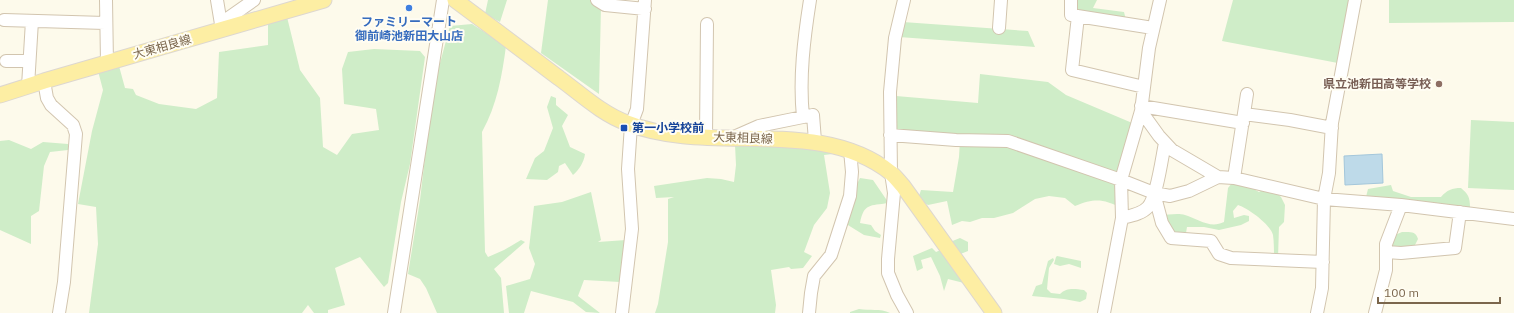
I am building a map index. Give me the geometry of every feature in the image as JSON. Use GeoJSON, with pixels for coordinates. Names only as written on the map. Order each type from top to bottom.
{"type":"FeatureCollection","features":[{"type":"Feature","properties":{"kind":"main road","name":"大東相良線"},"geometry":{"type":"LineString","coordinates":[[0,95],[324,0]]}},
{"type":"Feature","properties":{"kind":"main road","name":"大東相良線"},"geometry":{"type":"LineString","coordinates":[[455,0],[594,104],[613,117],[632,125],[655,131],[706,137],[815,141],[850,150],[865,157],[891,173],[921,210],[994,313]]}},
{"type":"Feature","properties":{"kind":"street"},"geometry":{"type":"LineString","coordinates":[[106,0],[105,23],[107,64]]}},
{"type":"Feature","properties":{"kind":"street"},"geometry":{"type":"LineString","coordinates":[[217,0],[225,29]]}},
{"type":"Feature","properties":{"kind":"street"},"geometry":{"type":"LineString","coordinates":[[225,29],[227,19],[254,0]]}},
{"type":"Feature","properties":{"kind":"street"},"geometry":{"type":"LineString","coordinates":[[394,313],[442,0]]}},
{"type":"Feature","properties":{"kind":"street"},"geometry":{"type":"LineString","coordinates":[[597,0],[605,5],[645,5],[637,109],[632,125],[628,168],[632,229],[622,313]]}},
{"type":"Feature","properties":{"kind":"street"},"geometry":{"type":"LineString","coordinates":[[803,117],[803,71],[806,26],[810,0]]}},
{"type":"Feature","properties":{"kind":"street"},"geometry":{"type":"LineString","coordinates":[[904,0],[896,31],[890,92],[891,173],[894,193],[888,273],[897,295],[907,313]]}},
{"type":"Feature","properties":{"kind":"street"},"geometry":{"type":"LineString","coordinates":[[999,28],[1001,0]]}},
{"type":"Feature","properties":{"kind":"street"},"geometry":{"type":"LineString","coordinates":[[1071,0],[1071,15],[1153,28]]}},
{"type":"Feature","properties":{"kind":"street"},"geometry":{"type":"LineString","coordinates":[[1104,313],[1122,218],[1121,180],[1141,108],[1149,48],[1160,0]]}},
{"type":"Feature","properties":{"kind":"street"},"geometry":{"type":"LineString","coordinates":[[1317,313],[1322,288],[1324,199],[1329,173],[1332,128],[1355,0]]}},
{"type":"Feature","properties":{"kind":"street"},"geometry":{"type":"LineString","coordinates":[[1078,16],[1072,70],[1144,87]]}},
{"type":"Feature","properties":{"kind":"street"},"geometry":{"type":"LineString","coordinates":[[4,20],[105,23]]}},
{"type":"Feature","properties":{"kind":"street"},"geometry":{"type":"LineString","coordinates":[[28,86],[32,21]]}},
{"type":"Feature","properties":{"kind":"street"},"geometry":{"type":"LineString","coordinates":[[706,137],[707,24]]}},
{"type":"Feature","properties":{"kind":"street"},"geometry":{"type":"LineString","coordinates":[[6,61],[29,61]]}},
{"type":"Feature","properties":{"kind":"street"},"geometry":{"type":"LineString","coordinates":[[44,81],[47,98],[51,105],[73,125],[76,134],[64,282],[59,313]]}},
{"type":"Feature","properties":{"kind":"street"},"geometry":{"type":"LineString","coordinates":[[1234,178],[1247,94]]}},
{"type":"Feature","properties":{"kind":"street"},"geometry":{"type":"LineString","coordinates":[[1141,108],[1243,119],[1290,120],[1332,128]]}},
{"type":"Feature","properties":{"kind":"street"},"geometry":{"type":"LineString","coordinates":[[1141,108],[1172,150],[1218,176],[1234,178],[1324,199],[1401,205],[1514,219]]}},
{"type":"Feature","properties":{"kind":"street"},"geometry":{"type":"LineString","coordinates":[[731,138],[759,126],[813,115],[815,141]]}},
{"type":"Feature","properties":{"kind":"street"},"geometry":{"type":"LineString","coordinates":[[890,135],[956,140],[1008,141],[1154,193],[1170,196],[1189,191],[1218,176]]}},
{"type":"Feature","properties":{"kind":"street"},"geometry":{"type":"LineString","coordinates":[[1122,218],[1139,213],[1148,207],[1154,193],[1165,142]]}},
{"type":"Feature","properties":{"kind":"street"},"geometry":{"type":"LineString","coordinates":[[809,313],[814,276],[831,255],[850,196],[852,172],[850,150]]}},
{"type":"Feature","properties":{"kind":"street"},"geometry":{"type":"LineString","coordinates":[[1154,193],[1162,223],[1172,238],[1211,241],[1218,254],[1231,258],[1323,262]]}},
{"type":"Feature","properties":{"kind":"street"},"geometry":{"type":"LineString","coordinates":[[1375,313],[1386,270],[1386,244],[1401,205]]}},
{"type":"Feature","properties":{"kind":"street"},"geometry":{"type":"LineString","coordinates":[[1386,252],[1401,253],[1455,248],[1460,212]]}},
{"type":"Feature","properties":{"kind":"green space"},"geometry":{"type":"Polygon","coordinates":[[[488,0],[507,0],[500,22],[485,14],[488,0]]]}},
{"type":"Feature","properties":{"kind":"green space"},"geometry":{"type":"Polygon","coordinates":[[[548,0],[593,0],[601,6],[599,94],[541,53],[548,0]]]}},
{"type":"Feature","properties":{"kind":"green space"},"geometry":{"type":"Polygon","coordinates":[[[1074,0],[1097,0],[1093,8],[1124,12],[1126,20],[1077,14],[1074,0]]]}},
{"type":"Feature","properties":{"kind":"green space"},"geometry":{"type":"Polygon","coordinates":[[[1233,0],[1349,0],[1343,64],[1222,41],[1233,0]]]}},
{"type":"Feature","properties":{"kind":"green space"},"geometry":{"type":"Polygon","coordinates":[[[1389,0],[1514,0],[1514,22],[1389,23],[1389,0]]]}},
{"type":"Feature","properties":{"kind":"green space"},"geometry":{"type":"Polygon","coordinates":[[[287,17],[300,70],[320,98],[323,147],[337,155],[352,134],[379,130],[376,109],[344,104],[342,69],[348,52],[374,49],[420,51],[425,57],[410,164],[401,202],[388,283],[384,287],[360,257],[335,268],[345,305],[328,310],[328,313],[314,313],[308,305],[302,313],[89,313],[98,244],[96,207],[78,204],[92,131],[103,90],[98,71],[119,66],[125,88],[133,89],[136,95],[159,104],[196,109],[217,98],[219,52],[268,45],[268,22],[287,17]]]}},
{"type":"Feature","properties":{"kind":"green space"},"geometry":{"type":"Polygon","coordinates":[[[903,22],[1028,31],[1035,47],[899,37],[903,22]]]}},
{"type":"Feature","properties":{"kind":"green space"},"geometry":{"type":"Polygon","coordinates":[[[472,24],[506,46],[503,68],[495,101],[482,132],[485,252],[488,257],[521,240],[525,242],[494,269],[501,278],[504,313],[437,313],[426,288],[420,279],[408,274],[420,200],[433,89],[450,26],[472,24]]]}},
{"type":"Feature","properties":{"kind":"green space"},"geometry":{"type":"Polygon","coordinates":[[[980,74],[1048,82],[1066,95],[1137,125],[1122,208],[1104,201],[1088,202],[1075,206],[1065,198],[1049,196],[1035,199],[1013,213],[994,218],[982,218],[970,222],[962,221],[952,225],[947,201],[928,205],[918,199],[921,190],[953,192],[959,157],[960,140],[892,137],[896,96],[978,103],[980,74]]]}},
{"type":"Feature","properties":{"kind":"green space"},"geometry":{"type":"Polygon","coordinates":[[[551,96],[556,98],[556,105],[568,115],[562,126],[570,147],[585,154],[584,160],[573,175],[565,163],[559,166],[558,172],[547,180],[526,179],[535,158],[544,151],[553,128],[547,107],[551,96]]]}},
{"type":"Feature","properties":{"kind":"green space"},"geometry":{"type":"Polygon","coordinates":[[[1471,120],[1514,122],[1514,190],[1468,188],[1471,120]]]}},
{"type":"Feature","properties":{"kind":"green space"},"geometry":{"type":"Polygon","coordinates":[[[9,140],[31,149],[43,142],[68,144],[68,150],[50,152],[44,166],[39,211],[31,216],[31,244],[0,230],[0,141],[9,140]]]}},
{"type":"Feature","properties":{"kind":"green space"},"geometry":{"type":"Polygon","coordinates":[[[754,141],[841,153],[824,155],[830,193],[827,208],[814,225],[804,252],[812,256],[803,268],[791,269],[789,267],[771,270],[776,305],[775,313],[655,313],[658,304],[668,242],[668,199],[674,197],[656,198],[654,186],[707,178],[734,182],[736,165],[735,145],[754,141]]]}},
{"type":"Feature","properties":{"kind":"green space"},"geometry":{"type":"Polygon","coordinates":[[[860,178],[873,180],[888,202],[872,205],[866,209],[860,223],[871,225],[875,231],[881,235],[880,238],[864,235],[843,222],[860,178]]]}},
{"type":"Feature","properties":{"kind":"green space"},"geometry":{"type":"Polygon","coordinates":[[[1232,183],[1248,186],[1259,192],[1264,189],[1275,191],[1281,197],[1285,205],[1284,222],[1279,227],[1278,258],[1274,258],[1273,235],[1268,227],[1253,213],[1238,205],[1233,211],[1234,218],[1244,215],[1249,216],[1249,221],[1241,225],[1219,230],[1204,227],[1187,227],[1186,233],[1169,231],[1160,215],[1182,214],[1209,224],[1219,224],[1224,222],[1228,188],[1232,183]]]}},
{"type":"Feature","properties":{"kind":"green space"},"geometry":{"type":"Polygon","coordinates":[[[1391,185],[1393,191],[1411,197],[1441,197],[1450,190],[1461,188],[1468,196],[1470,207],[1460,209],[1366,197],[1368,189],[1391,185]]]}},
{"type":"Feature","properties":{"kind":"green space"},"geometry":{"type":"Polygon","coordinates":[[[591,192],[601,240],[598,242],[626,240],[620,282],[584,280],[578,296],[600,313],[586,312],[573,302],[531,291],[524,313],[509,313],[506,286],[530,279],[535,264],[529,248],[534,206],[562,202],[591,192]]]}},
{"type":"Feature","properties":{"kind":"green space"},"geometry":{"type":"Polygon","coordinates":[[[1402,232],[1412,232],[1417,236],[1418,239],[1414,247],[1398,248],[1393,246],[1392,243],[1395,235],[1402,232]]]}},
{"type":"Feature","properties":{"kind":"green space"},"geometry":{"type":"Polygon","coordinates":[[[960,238],[968,242],[968,251],[958,255],[950,242],[960,238]]]}},
{"type":"Feature","properties":{"kind":"green space"},"geometry":{"type":"Polygon","coordinates":[[[932,248],[936,252],[943,249],[968,284],[948,279],[944,291],[940,276],[931,257],[921,260],[923,268],[917,271],[913,256],[932,248]]]}},
{"type":"Feature","properties":{"kind":"green space"},"geometry":{"type":"Polygon","coordinates":[[[1057,256],[1081,261],[1081,268],[1069,264],[1060,266],[1054,264],[1057,256]]]}},
{"type":"Feature","properties":{"kind":"green space"},"geometry":{"type":"Polygon","coordinates":[[[1053,258],[1054,260],[1049,268],[1047,289],[1051,293],[1060,294],[1068,289],[1084,290],[1087,293],[1086,299],[1080,302],[1032,296],[1036,286],[1042,284],[1048,261],[1053,258]]]}},
{"type":"Feature","properties":{"kind":"green space"},"geometry":{"type":"Polygon","coordinates":[[[859,309],[882,311],[890,313],[850,313],[859,309]]]}},
{"type":"Feature","properties":{"kind":"water"},"geometry":{"type":"Polygon","coordinates":[[[1382,154],[1383,183],[1345,185],[1344,156],[1382,154]]]}},
{"type":"Feature","properties":{"kind":"place","name":"ファミリーマート 御前崎池新田大山店"},"geometry":{"type":"Point","coordinates":[409,8]}},
{"type":"Feature","properties":{"kind":"place","name":"県立池新田高等学校"},"geometry":{"type":"Point","coordinates":[1439,84]}},
{"type":"Feature","properties":{"kind":"place","name":"第一小学校前"},"geometry":{"type":"Point","coordinates":[624,128]}}]}
